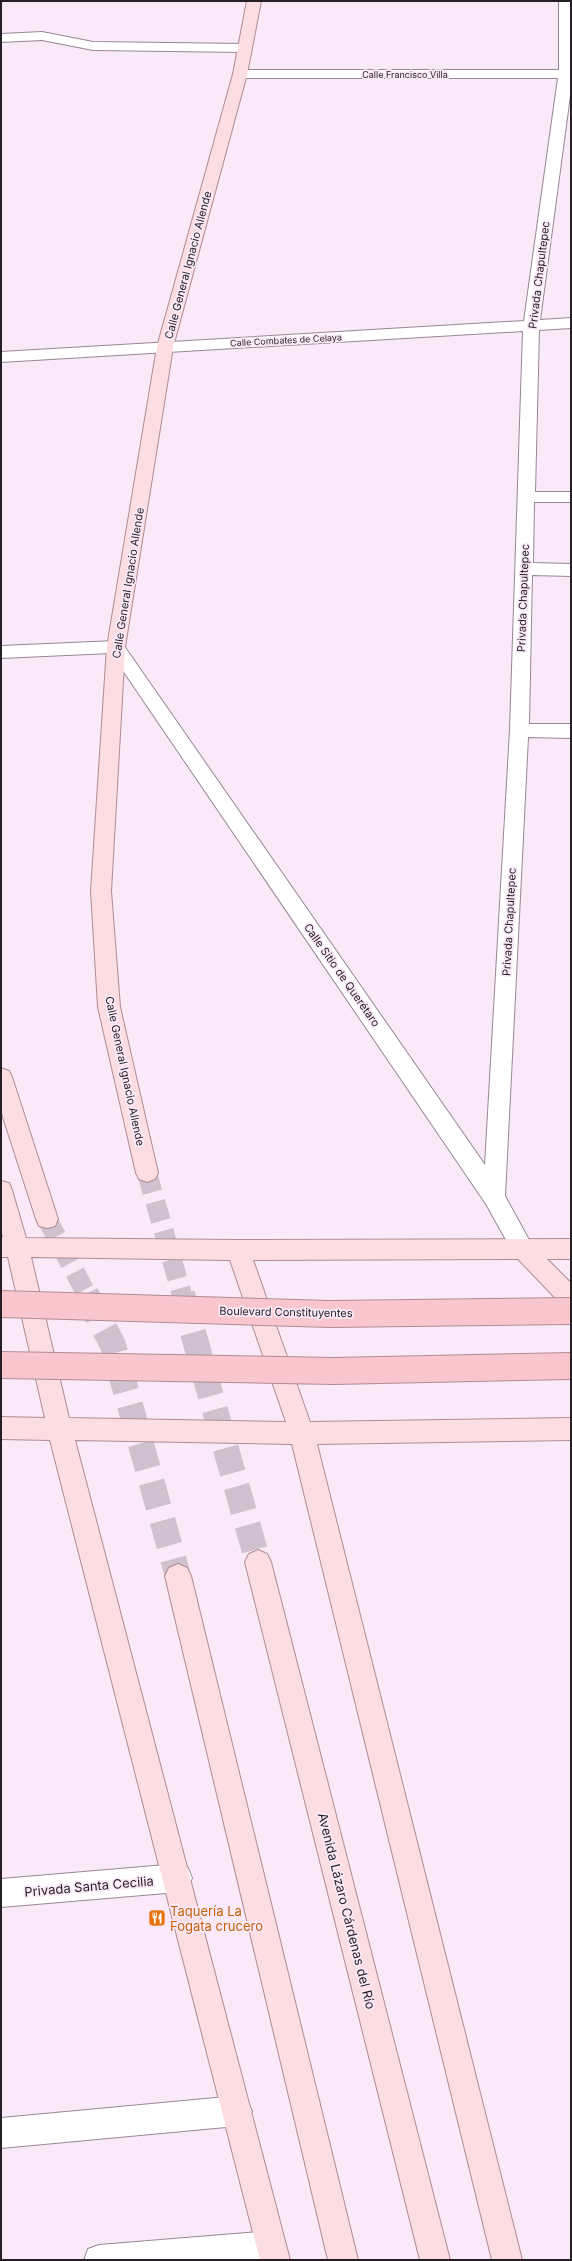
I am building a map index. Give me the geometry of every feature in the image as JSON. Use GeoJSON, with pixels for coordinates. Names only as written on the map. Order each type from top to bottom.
{"type":"FeatureCollection","features":[{"type":"Feature","properties":{"kind":"highway","name":"Boulevard Constituyentes"},"geometry":{"type":"LineString","coordinates":[[1,1304],[330,1314],[571,1311]]}},
{"type":"Feature","properties":{"kind":"highway"},"geometry":{"type":"LineString","coordinates":[[1,1365],[334,1371],[571,1366]]}},
{"type":"Feature","properties":{"kind":"main road","name":"Calle General Ignacio Allende"},"geometry":{"type":"LineString","coordinates":[[147,1173],[109,1006],[101,891],[116,647],[166,347],[240,74],[254,1]]}},
{"type":"Feature","properties":{"kind":"main road"},"geometry":{"type":"LineString","coordinates":[[1,1077],[47,1219]]}},
{"type":"Feature","properties":{"kind":"main road"},"geometry":{"type":"LineString","coordinates":[[1,1190],[10,1248],[178,1878],[273,2253]]}},
{"type":"Feature","properties":{"kind":"main road"},"geometry":{"type":"LineString","coordinates":[[10,1248],[238,1250],[571,1249]]}},
{"type":"Feature","properties":{"kind":"main road","name":"Calle Sitio de Querétaro"},"geometry":{"type":"LineString","coordinates":[[523,1249],[571,1299]]}},
{"type":"Feature","properties":{"kind":"main road"},"geometry":{"type":"LineString","coordinates":[[238,1250],[302,1433],[507,2260]]}},
{"type":"Feature","properties":{"kind":"main road"},"geometry":{"type":"LineString","coordinates":[[1,1428],[302,1433],[571,1429]]}},
{"type":"Feature","properties":{"kind":"main road","name":"Avenida Lázaro Cárdenas del Río"},"geometry":{"type":"LineString","coordinates":[[258,1562],[435,2260]]}},
{"type":"Feature","properties":{"kind":"main road"},"geometry":{"type":"LineString","coordinates":[[178,1576],[343,2260]]}},
{"type":"Feature","properties":{"kind":"street","name":"Privada Chapultepec"},"geometry":{"type":"LineString","coordinates":[[494,1197],[519,730],[532,325],[569,73],[566,1]]}},
{"type":"Feature","properties":{"kind":"street"},"geometry":{"type":"LineString","coordinates":[[1,38],[42,36],[92,46],[245,48]]}},
{"type":"Feature","properties":{"kind":"street","name":"Calle Francisco Villa"},"geometry":{"type":"LineString","coordinates":[[240,74],[569,73]]}},
{"type":"Feature","properties":{"kind":"street","name":"Calle Combates de Celaya"},"geometry":{"type":"LineString","coordinates":[[1,357],[571,323]]}},
{"type":"Feature","properties":{"kind":"street"},"geometry":{"type":"LineString","coordinates":[[526,498],[571,498]]}},
{"type":"Feature","properties":{"kind":"street"},"geometry":{"type":"LineString","coordinates":[[524,569],[571,570]]}},
{"type":"Feature","properties":{"kind":"street"},"geometry":{"type":"LineString","coordinates":[[1,652],[116,647]]}},
{"type":"Feature","properties":{"kind":"street","name":"Calle Sitio de Querétaro"},"geometry":{"type":"LineString","coordinates":[[116,647],[494,1197],[523,1249]]}},
{"type":"Feature","properties":{"kind":"street"},"geometry":{"type":"LineString","coordinates":[[519,730],[571,731]]}},
{"type":"Feature","properties":{"kind":"street","name":"Privada Santa Cecilia"},"geometry":{"type":"LineString","coordinates":[[1,1893],[178,1878]]}},
{"type":"Feature","properties":{"kind":"street"},"geometry":{"type":"LineString","coordinates":[[1,2133],[237,2111]]}},
{"type":"Feature","properties":{"kind":"street"},"geometry":{"type":"LineString","coordinates":[[99,2260],[273,2253]]}},
{"type":"Feature","properties":{"kind":"tunnel"},"geometry":{"type":"LineString","coordinates":[[147,1173],[182,1295]]}},
{"type":"Feature","properties":{"kind":"tunnel"},"geometry":{"type":"LineString","coordinates":[[47,1219],[87,1295]]}},
{"type":"Feature","properties":{"kind":"tunnel"},"geometry":{"type":"LineString","coordinates":[[86,1294],[113,1345],[178,1576]]}},
{"type":"Feature","properties":{"kind":"tunnel"},"geometry":{"type":"LineString","coordinates":[[182,1294],[258,1562]]}},
{"type":"Feature","properties":{"kind":"place","name":"Taquería La Fogata crucero"},"geometry":{"type":"Point","coordinates":[157,1918]}}]}
